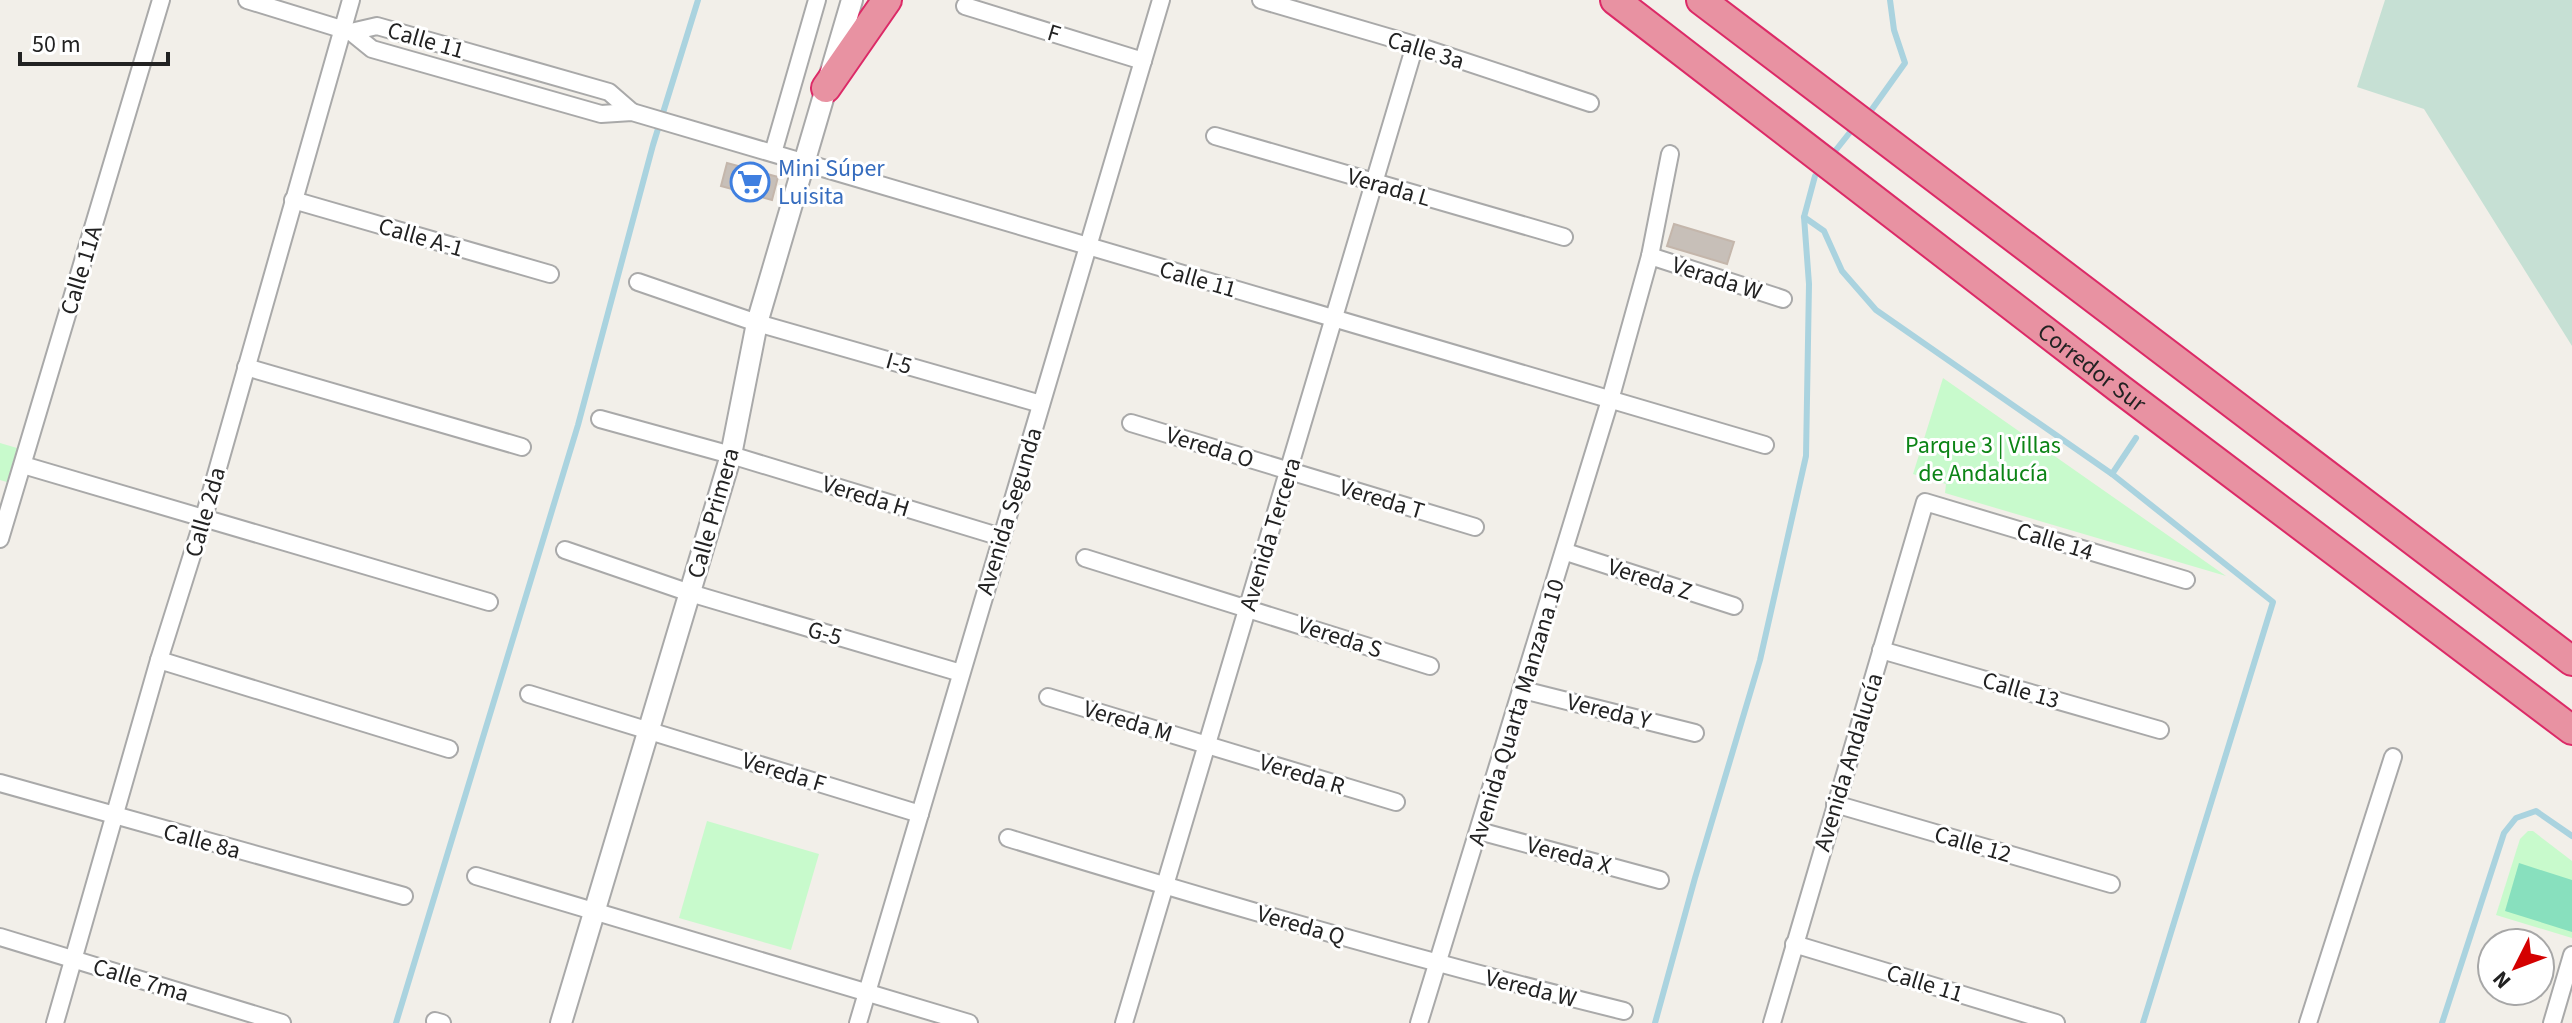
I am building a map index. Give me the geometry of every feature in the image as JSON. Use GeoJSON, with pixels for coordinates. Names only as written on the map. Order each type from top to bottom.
{"type":"FeatureCollection","features":[{"type":"Feature","properties":{"kind":"highway"},"geometry":{"type":"LineString","coordinates":[[826,88],[887,0]]}},
{"type":"Feature","properties":{"kind":"highway","name":"Corredor Sur"},"geometry":{"type":"LineString","coordinates":[[1615,0],[2120,389],[2572,730]]}},
{"type":"Feature","properties":{"kind":"highway"},"geometry":{"type":"LineString","coordinates":[[1701,0],[2572,661]]}},
{"type":"Feature","properties":{"kind":"street","name":"Calle 11A"},"geometry":{"type":"LineString","coordinates":[[0,539],[161,0]]}},
{"type":"Feature","properties":{"kind":"street","name":"Calle 11"},"geometry":{"type":"LineString","coordinates":[[247,0],[347,31],[372,49],[601,114],[640,114],[1765,445]]}},
{"type":"Feature","properties":{"kind":"street","name":"Calle 2da"},"geometry":{"type":"LineString","coordinates":[[55,1023],[159,660],[204,517],[293,200],[347,31],[351,0]]}},
{"type":"Feature","properties":{"kind":"street"},"geometry":{"type":"LineString","coordinates":[[773,153],[817,0]]}},
{"type":"Feature","properties":{"kind":"street","name":"Calle Primera"},"geometry":{"type":"LineString","coordinates":[[561,1023],[731,455],[757,323],[852,0]]}},
{"type":"Feature","properties":{"kind":"street","name":"Avenida Segunda"},"geometry":{"type":"LineString","coordinates":[[858,1023],[1161,0]]}},
{"type":"Feature","properties":{"kind":"street","name":"Calle 3a"},"geometry":{"type":"LineString","coordinates":[[1261,0],[1415,45],[1590,103]]}},
{"type":"Feature","properties":{"kind":"street","name":"F"},"geometry":{"type":"LineString","coordinates":[[965,6],[1143,61]]}},
{"type":"Feature","properties":{"kind":"street","name":"Calle 11"},"geometry":{"type":"LineString","coordinates":[[347,31],[377,26],[609,92],[640,114]]}},
{"type":"Feature","properties":{"kind":"street","name":"Avenida Tercera"},"geometry":{"type":"LineString","coordinates":[[1124,1023],[1415,45]]}},
{"type":"Feature","properties":{"kind":"street"},"geometry":{"type":"LineString","coordinates":[[494,82],[500,61]]}},
{"type":"Feature","properties":{"kind":"street","name":"Verada L"},"geometry":{"type":"LineString","coordinates":[[1215,136],[1564,237]]}},
{"type":"Feature","properties":{"kind":"street","name":"Avenida Quarta Manzana 10"},"geometry":{"type":"LineString","coordinates":[[1419,1023],[1566,552],[1610,400],[1650,256],[1670,154]]}},
{"type":"Feature","properties":{"kind":"street","name":"Calle A-1"},"geometry":{"type":"LineString","coordinates":[[293,200],[550,274]]}},
{"type":"Feature","properties":{"kind":"street","name":"Verada W"},"geometry":{"type":"LineString","coordinates":[[1650,256],[1783,299]]}},
{"type":"Feature","properties":{"kind":"street","name":"I-5"},"geometry":{"type":"LineString","coordinates":[[638,282],[757,323],[1041,404]]}},
{"type":"Feature","properties":{"kind":"street"},"geometry":{"type":"LineString","coordinates":[[246,367],[522,447]]}},
{"type":"Feature","properties":{"kind":"street","name":"Vereda H"},"geometry":{"type":"LineString","coordinates":[[600,419],[731,455],[1001,537]]}},
{"type":"Feature","properties":{"kind":"street","name":"Vereda O"},"geometry":{"type":"LineString","coordinates":[[1131,423],[1289,471]]}},
{"type":"Feature","properties":{"kind":"street"},"geometry":{"type":"LineString","coordinates":[[23,465],[489,602]]}},
{"type":"Feature","properties":{"kind":"street","name":"Vereda T"},"geometry":{"type":"LineString","coordinates":[[1289,471],[1475,527]]}},
{"type":"Feature","properties":{"kind":"street","name":"Calle 14"},"geometry":{"type":"LineString","coordinates":[[1925,502],[2186,580]]}},
{"type":"Feature","properties":{"kind":"street","name":"Avenida Andalucía"},"geometry":{"type":"LineString","coordinates":[[1772,1023],[1925,502]]}},
{"type":"Feature","properties":{"kind":"street","name":"G-5"},"geometry":{"type":"LineString","coordinates":[[565,550],[690,593],[961,673]]}},
{"type":"Feature","properties":{"kind":"street","name":"Vereda Z"},"geometry":{"type":"LineString","coordinates":[[1566,552],[1734,606]]}},
{"type":"Feature","properties":{"kind":"street","name":"Vereda S"},"geometry":{"type":"LineString","coordinates":[[1085,558],[1430,666]]}},
{"type":"Feature","properties":{"kind":"street","name":"Calle 13"},"geometry":{"type":"LineString","coordinates":[[1881,650],[2160,730]]}},
{"type":"Feature","properties":{"kind":"street"},"geometry":{"type":"LineString","coordinates":[[159,660],[449,749]]}},
{"type":"Feature","properties":{"kind":"street","name":"Vereda Y"},"geometry":{"type":"LineString","coordinates":[[1523,690],[1695,733]]}},
{"type":"Feature","properties":{"kind":"street","name":"Vereda F"},"geometry":{"type":"LineString","coordinates":[[529,694],[920,814]]}},
{"type":"Feature","properties":{"kind":"street","name":"Vereda M"},"geometry":{"type":"LineString","coordinates":[[1048,697],[1208,745]]}},
{"type":"Feature","properties":{"kind":"street","name":"Vereda R"},"geometry":{"type":"LineString","coordinates":[[1208,745],[1396,802]]}},
{"type":"Feature","properties":{"kind":"street"},"geometry":{"type":"LineString","coordinates":[[2308,1023],[2393,757]]}},
{"type":"Feature","properties":{"kind":"street","name":"Calle 8a"},"geometry":{"type":"LineString","coordinates":[[0,783],[404,896]]}},
{"type":"Feature","properties":{"kind":"street","name":"Calle 12"},"geometry":{"type":"LineString","coordinates":[[1835,804],[2111,884]]}},
{"type":"Feature","properties":{"kind":"street","name":"Vereda X"},"geometry":{"type":"LineString","coordinates":[[1479,831],[1660,880]]}},
{"type":"Feature","properties":{"kind":"street","name":"Vereda Q"},"geometry":{"type":"LineString","coordinates":[[1008,838],[1437,965]]}},
{"type":"Feature","properties":{"kind":"street"},"geometry":{"type":"LineString","coordinates":[[476,876],[969,1023]]}},
{"type":"Feature","properties":{"kind":"street","name":"Calle 7ma"},"geometry":{"type":"LineString","coordinates":[[0,937],[282,1023]]}},
{"type":"Feature","properties":{"kind":"street","name":"Calle 11"},"geometry":{"type":"LineString","coordinates":[[1794,944],[2056,1023]]}},
{"type":"Feature","properties":{"kind":"street"},"geometry":{"type":"LineString","coordinates":[[2552,1023],[2567,992],[2572,955]]}},
{"type":"Feature","properties":{"kind":"street","name":"Vereda W"},"geometry":{"type":"LineString","coordinates":[[1437,965],[1624,1011]]}},
{"type":"Feature","properties":{"kind":"green space"},"geometry":{"type":"Polygon","coordinates":[[[2385,0],[2572,0],[2572,346],[2424,109],[2357,87],[2385,0]]]}},
{"type":"Feature","properties":{"kind":"green space","name":"Parque 3 | Villas de Andalucía"},"geometry":{"type":"Polygon","coordinates":[[[1943,378],[2226,576],[1945,493],[1946,484],[1913,474],[1943,378]]]}},
{"type":"Feature","properties":{"kind":"green space"},"geometry":{"type":"Polygon","coordinates":[[[0,443],[17,448],[7,482],[0,480],[0,443]]]}},
{"type":"Feature","properties":{"kind":"green space"},"geometry":{"type":"Polygon","coordinates":[[[707,821],[819,854],[791,950],[679,918],[707,821]]]}},
{"type":"Feature","properties":{"kind":"green space"},"geometry":{"type":"Polygon","coordinates":[[[2528,831],[2533,831],[2572,861],[2572,938],[2556,933],[2556,927],[2536,927],[2496,915],[2520,839],[2528,831]]]}},
{"type":"Feature","properties":{"kind":"green space"},"geometry":{"type":"Polygon","coordinates":[[[2519,863],[2572,880],[2572,932],[2505,911],[2519,863]]]}},
{"type":"Feature","properties":{"kind":"building","name":"Mini Súper Luisita"},"geometry":{"type":"Polygon","coordinates":[[[727,163],[778,177],[772,200],[721,186],[727,163]]]}},
{"type":"Feature","properties":{"kind":"building"},"geometry":{"type":"Polygon","coordinates":[[[1674,224],[1734,242],[1727,264],[1667,246],[1674,224]]]}},
{"type":"Feature","properties":{"kind":"waterway"},"geometry":{"type":"LineString","coordinates":[[396,1023],[578,425],[653,145],[698,0]]}},
{"type":"Feature","properties":{"kind":"waterway"},"geometry":{"type":"LineString","coordinates":[[1870,112],[1905,63],[1894,30],[1890,0]]}},
{"type":"Feature","properties":{"kind":"waterway"},"geometry":{"type":"LineString","coordinates":[[1832,155],[1851,131]]}},
{"type":"Feature","properties":{"kind":"waterway"},"geometry":{"type":"LineString","coordinates":[[1655,1023],[1760,660],[1806,456],[1809,284],[1804,217],[1815,176]]}},
{"type":"Feature","properties":{"kind":"waterway"},"geometry":{"type":"LineString","coordinates":[[1804,217],[1824,231],[1842,271],[1876,310],[2112,474]]}},
{"type":"Feature","properties":{"kind":"waterway"},"geometry":{"type":"LineString","coordinates":[[2136,438],[2112,474],[2273,602],[2143,1023]]}},
{"type":"Feature","properties":{"kind":"waterway"},"geometry":{"type":"LineString","coordinates":[[2442,1023],[2504,833],[2516,818],[2536,811],[2572,836]]}},
{"type":"Feature","properties":{"kind":"place","name":"Mini Súper Luisita"},"geometry":{"type":"Point","coordinates":[750,182]}}]}
